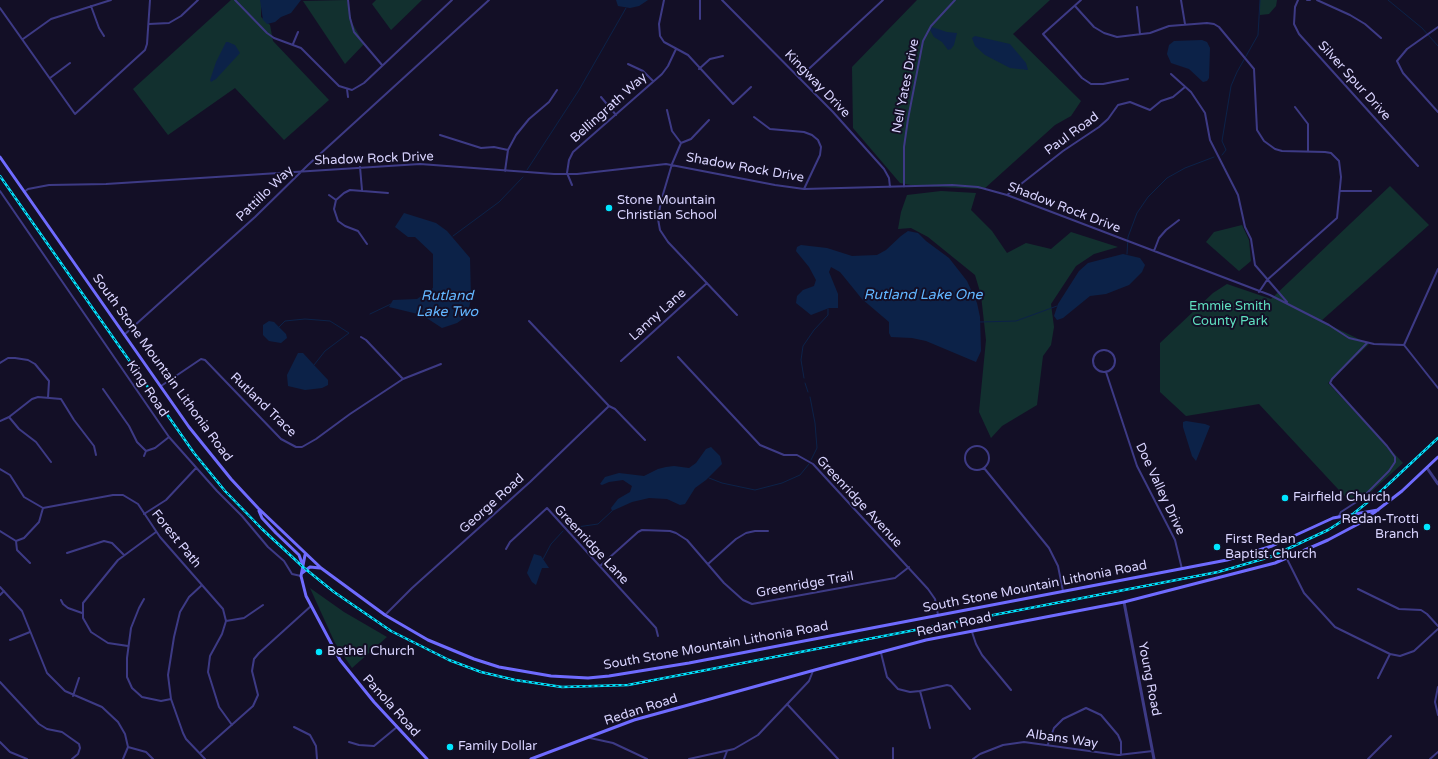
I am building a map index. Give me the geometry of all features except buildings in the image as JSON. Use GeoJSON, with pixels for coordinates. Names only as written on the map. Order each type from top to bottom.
{"type":"FeatureCollection","features":[{"type":"Feature","properties":{"kind":"main road","name":"South Stone Mountain Lithonia Road"},"geometry":{"type":"LineString","coordinates":[[0,157],[160,387],[209,452],[257,508],[305,555],[386,615],[428,640],[481,662],[534,674],[576,678],[609,676],[689,664],[1228,560],[1262,550],[1339,516],[1378,510]]}},
{"type":"Feature","properties":{"kind":"main road"},"geometry":{"type":"LineString","coordinates":[[1378,510],[1438,457]]}},
{"type":"Feature","properties":{"kind":"main road"},"geometry":{"type":"LineString","coordinates":[[257,508],[262,518],[299,555],[303,565]]}},
{"type":"Feature","properties":{"kind":"main road","name":"Redan Road"},"geometry":{"type":"LineString","coordinates":[[531,759],[640,719],[926,640],[1124,602],[1262,568],[1287,559],[1351,529],[1378,510]]}},
{"type":"Feature","properties":{"kind":"main road","name":"Panola Road"},"geometry":{"type":"LineString","coordinates":[[305,555],[302,575],[306,596],[329,641],[347,670],[426,759]]}},
{"type":"Feature","properties":{"kind":"main road"},"geometry":{"type":"LineString","coordinates":[[302,575],[310,567],[322,569]]}},
{"type":"Feature","properties":{"kind":"street"},"geometry":{"type":"LineString","coordinates":[[22,39],[50,19],[111,0]]}},
{"type":"Feature","properties":{"kind":"street"},"geometry":{"type":"LineString","coordinates":[[0,8],[75,114],[145,50],[149,24],[150,0]]}},
{"type":"Feature","properties":{"kind":"street"},"geometry":{"type":"LineString","coordinates":[[149,24],[170,23],[181,16],[198,0]]}},
{"type":"Feature","properties":{"kind":"street"},"geometry":{"type":"LineString","coordinates":[[235,0],[267,33],[274,38],[293,44],[307,53],[338,86],[347,90],[357,88],[452,0]]}},
{"type":"Feature","properties":{"kind":"street"},"geometry":{"type":"LineString","coordinates":[[348,0],[350,18],[354,32],[382,65]]}},
{"type":"Feature","properties":{"kind":"street","name":"Pattillo Way"},"geometry":{"type":"LineString","coordinates":[[124,335],[256,217],[302,171],[488,0]]}},
{"type":"Feature","properties":{"kind":"street"},"geometry":{"type":"LineString","coordinates":[[664,0],[660,24],[660,36],[664,42],[688,55],[699,69],[733,104],[751,87]]}},
{"type":"Feature","properties":{"kind":"street"},"geometry":{"type":"LineString","coordinates":[[700,0],[700,19]]}},
{"type":"Feature","properties":{"kind":"street","name":"Kingway Drive"},"geometry":{"type":"LineString","coordinates":[[722,0],[800,78],[884,169],[889,178],[890,187]]}},
{"type":"Feature","properties":{"kind":"street"},"geometry":{"type":"LineString","coordinates":[[800,78],[828,49],[854,28],[883,0]]}},
{"type":"Feature","properties":{"kind":"street","name":"Nell Yates Drive"},"geometry":{"type":"LineString","coordinates":[[904,187],[904,147],[923,41],[931,26],[955,0]]}},
{"type":"Feature","properties":{"kind":"street"},"geometry":{"type":"LineString","coordinates":[[1081,0],[1043,34],[1082,78],[1092,84],[1103,84],[1128,78]]}},
{"type":"Feature","properties":{"kind":"street"},"geometry":{"type":"LineString","coordinates":[[1181,0],[1185,24]]}},
{"type":"Feature","properties":{"kind":"street","name":"Silver Spur Drive"},"geometry":{"type":"LineString","coordinates":[[1298,0],[1295,7],[1294,24],[1299,34],[1418,166]]}},
{"type":"Feature","properties":{"kind":"street"},"geometry":{"type":"LineString","coordinates":[[1317,0],[1350,15],[1365,24],[1382,38]]}},
{"type":"Feature","properties":{"kind":"street"},"geometry":{"type":"LineString","coordinates":[[91,6],[104,36]]}},
{"type":"Feature","properties":{"kind":"street"},"geometry":{"type":"LineString","coordinates":[[1075,6],[1094,27],[1104,33],[1117,37],[1140,34],[1169,26],[1185,24],[1207,23],[1219,27],[1254,69],[1257,130],[1268,144],[1275,149],[1282,151],[1308,150],[1331,154],[1341,165],[1339,213],[1335,222],[1267,280],[1259,292]]}},
{"type":"Feature","properties":{"kind":"street"},"geometry":{"type":"LineString","coordinates":[[1137,7],[1140,34]]}},
{"type":"Feature","properties":{"kind":"street"},"geometry":{"type":"LineString","coordinates":[[1438,27],[1407,49],[1397,61],[1403,73],[1438,112]]}},
{"type":"Feature","properties":{"kind":"street"},"geometry":{"type":"LineString","coordinates":[[293,44],[298,32]]}},
{"type":"Feature","properties":{"kind":"street","name":"Bellingrath Way"},"geometry":{"type":"LineString","coordinates":[[567,173],[569,160],[573,152],[616,115],[668,66],[676,49]]}},
{"type":"Feature","properties":{"kind":"street"},"geometry":{"type":"LineString","coordinates":[[699,69],[710,59],[723,56]]}},
{"type":"Feature","properties":{"kind":"street"},"geometry":{"type":"LineString","coordinates":[[50,78],[70,63]]}},
{"type":"Feature","properties":{"kind":"street"},"geometry":{"type":"LineString","coordinates":[[628,64],[643,71],[653,81]]}},
{"type":"Feature","properties":{"kind":"street"},"geometry":{"type":"LineString","coordinates":[[1171,74],[1197,100],[1205,113],[1210,140],[1238,195],[1246,227],[1251,239],[1255,265],[1288,303]]}},
{"type":"Feature","properties":{"kind":"street","name":"Paul Road"},"geometry":{"type":"LineString","coordinates":[[1007,195],[1063,151],[1099,126],[1108,118],[1118,105],[1130,102],[1150,110],[1160,101],[1173,97],[1185,87]]}},
{"type":"Feature","properties":{"kind":"street"},"geometry":{"type":"LineString","coordinates":[[347,90],[348,97]]}},
{"type":"Feature","properties":{"kind":"street"},"geometry":{"type":"LineString","coordinates":[[505,171],[508,150],[522,127],[546,106],[557,90]]}},
{"type":"Feature","properties":{"kind":"street"},"geometry":{"type":"LineString","coordinates":[[601,97],[616,115]]}},
{"type":"Feature","properties":{"kind":"street"},"geometry":{"type":"LineString","coordinates":[[1295,107],[1308,124],[1308,150]]}},
{"type":"Feature","properties":{"kind":"street"},"geometry":{"type":"LineString","coordinates":[[668,110],[672,131],[681,143]]}},
{"type":"Feature","properties":{"kind":"street"},"geometry":{"type":"LineString","coordinates":[[754,117],[770,129],[804,132],[812,134],[818,140],[821,147],[820,155],[804,189]]}},
{"type":"Feature","properties":{"kind":"street"},"geometry":{"type":"LineString","coordinates":[[709,120],[691,139],[681,143],[672,164],[659,212],[660,230],[668,242],[737,315]]}},
{"type":"Feature","properties":{"kind":"street"},"geometry":{"type":"LineString","coordinates":[[440,135],[481,148],[494,147],[508,150]]}},
{"type":"Feature","properties":{"kind":"street","name":"Shadow Rock Drive"},"geometry":{"type":"LineString","coordinates":[[24,192],[28,189],[49,185],[112,184],[420,164],[554,174],[586,174],[634,166],[672,164],[775,185],[804,189],[952,185],[978,187],[1007,195],[1288,303],[1329,325],[1349,338],[1367,343],[1404,345]]}},
{"type":"Feature","properties":{"kind":"street"},"geometry":{"type":"LineString","coordinates":[[360,167],[362,190]]}},
{"type":"Feature","properties":{"kind":"street"},"geometry":{"type":"LineString","coordinates":[[567,173],[572,184]]}},
{"type":"Feature","properties":{"kind":"street"},"geometry":{"type":"LineString","coordinates":[[367,244],[358,231],[345,226],[338,221],[334,209],[336,200],[350,190],[388,193]]}},
{"type":"Feature","properties":{"kind":"street","name":"King Road"},"geometry":{"type":"LineString","coordinates":[[0,191],[170,437],[196,468],[268,547],[284,561],[292,574],[302,575]]}},
{"type":"Feature","properties":{"kind":"street"},"geometry":{"type":"LineString","coordinates":[[1340,191],[1370,191]]}},
{"type":"Feature","properties":{"kind":"street"},"geometry":{"type":"LineString","coordinates":[[329,195],[336,200]]}},
{"type":"Feature","properties":{"kind":"street"},"geometry":{"type":"LineString","coordinates":[[1154,251],[1155,245],[1162,234],[1179,220]]}},
{"type":"Feature","properties":{"kind":"street"},"geometry":{"type":"LineString","coordinates":[[1438,269],[1404,345],[1438,388]]}},
{"type":"Feature","properties":{"kind":"street","name":"Lanny Lane"},"geometry":{"type":"LineString","coordinates":[[621,361],[707,282]]}},
{"type":"Feature","properties":{"kind":"street"},"geometry":{"type":"LineString","coordinates":[[529,321],[609,406],[615,409],[646,440]]}},
{"type":"Feature","properties":{"kind":"street"},"geometry":{"type":"LineString","coordinates":[[361,337],[366,340],[403,379]]}},
{"type":"Feature","properties":{"kind":"street"},"geometry":{"type":"LineString","coordinates":[[1339,516],[1341,512],[1361,499],[1395,462],[1395,457],[1384,442],[1330,383],[1332,378],[1367,343]]}},
{"type":"Feature","properties":{"kind":"street"},"geometry":{"type":"LineString","coordinates":[[1103,350],[1110,352],[1115,358],[1114,366],[1106,372],[1096,370],[1093,363],[1094,356],[1103,350]]}},
{"type":"Feature","properties":{"kind":"street","name":"Greenridge Avenue"},"geometry":{"type":"LineString","coordinates":[[678,357],[760,444],[784,455],[797,455],[813,464],[928,589],[935,599],[939,616]]}},
{"type":"Feature","properties":{"kind":"street"},"geometry":{"type":"LineString","coordinates":[[0,363],[8,358],[15,358],[28,360],[35,364],[49,381],[48,398]]}},
{"type":"Feature","properties":{"kind":"street","name":"Rutland Trace"},"geometry":{"type":"LineString","coordinates":[[160,387],[198,361],[205,360],[281,439],[296,447],[302,447],[403,379],[440,364]]}},
{"type":"Feature","properties":{"kind":"street","name":"Doe Valley Drive"},"geometry":{"type":"LineString","coordinates":[[1106,372],[1137,466],[1175,540],[1182,569]]}},
{"type":"Feature","properties":{"kind":"street"},"geometry":{"type":"LineString","coordinates":[[103,389],[129,426],[137,442],[146,451]]}},
{"type":"Feature","properties":{"kind":"street"},"geometry":{"type":"LineString","coordinates":[[0,421],[9,417],[32,399],[38,397],[61,400],[94,446],[96,455]]}},
{"type":"Feature","properties":{"kind":"street","name":"George Road"},"geometry":{"type":"LineString","coordinates":[[386,615],[412,588],[530,482],[609,406]]}},
{"type":"Feature","properties":{"kind":"street"},"geometry":{"type":"LineString","coordinates":[[9,417],[18,430],[36,442],[51,462]]}},
{"type":"Feature","properties":{"kind":"street"},"geometry":{"type":"LineString","coordinates":[[144,456],[146,451],[155,448],[170,437]]}},
{"type":"Feature","properties":{"kind":"street"},"geometry":{"type":"LineString","coordinates":[[979,447],[987,452],[988,457],[984,468],[974,469],[967,465],[965,457],[971,448],[979,447]]}},
{"type":"Feature","properties":{"kind":"street"},"geometry":{"type":"LineString","coordinates":[[144,514],[166,500],[196,468]]}},
{"type":"Feature","properties":{"kind":"street"},"geometry":{"type":"LineString","coordinates":[[984,468],[1050,548],[1058,566],[1063,592]]}},
{"type":"Feature","properties":{"kind":"street"},"geometry":{"type":"LineString","coordinates":[[1427,468],[1438,484]]}},
{"type":"Feature","properties":{"kind":"street"},"geometry":{"type":"LineString","coordinates":[[0,469],[10,475],[24,497],[43,508],[39,522],[35,528],[24,538],[16,541]]}},
{"type":"Feature","properties":{"kind":"street","name":"Forest Path"},"geometry":{"type":"LineString","coordinates":[[43,508],[75,504],[113,495],[123,496],[135,501],[156,532],[223,609],[226,621]]}},
{"type":"Feature","properties":{"kind":"street","name":"Greenridge Lane"},"geometry":{"type":"LineString","coordinates":[[506,549],[510,542],[546,508],[656,628],[658,636]]}},
{"type":"Feature","properties":{"kind":"street","name":"Greenridge Trail"},"geometry":{"type":"LineString","coordinates":[[600,566],[642,530],[676,533],[686,540],[743,600],[752,604],[895,578],[908,567]]}},
{"type":"Feature","properties":{"kind":"street"},"geometry":{"type":"LineString","coordinates":[[0,531],[16,541]]}},
{"type":"Feature","properties":{"kind":"street"},"geometry":{"type":"LineString","coordinates":[[708,564],[736,539],[746,533],[755,531],[768,532]]}},
{"type":"Feature","properties":{"kind":"street"},"geometry":{"type":"LineString","coordinates":[[128,646],[108,643],[98,638],[86,626],[82,613],[85,599],[124,555],[156,532]]}},
{"type":"Feature","properties":{"kind":"street"},"geometry":{"type":"LineString","coordinates":[[16,541],[17,550],[30,563]]}},
{"type":"Feature","properties":{"kind":"street"},"geometry":{"type":"LineString","coordinates":[[67,553],[104,541],[112,543],[124,555]]}},
{"type":"Feature","properties":{"kind":"street"},"geometry":{"type":"LineString","coordinates":[[1287,559],[1304,593],[1328,621],[1341,630],[1390,654],[1400,656],[1414,651],[1438,630]]}},
{"type":"Feature","properties":{"kind":"street"},"geometry":{"type":"LineString","coordinates":[[202,585],[186,601],[178,616],[168,675],[171,699],[186,739],[205,759]]}},
{"type":"Feature","properties":{"kind":"street"},"geometry":{"type":"LineString","coordinates":[[0,587],[22,611],[47,673],[65,691],[73,696],[102,708],[110,713],[118,722],[125,734],[128,747],[123,759]]}},
{"type":"Feature","properties":{"kind":"street"},"geometry":{"type":"LineString","coordinates":[[1358,589],[1399,609],[1420,610],[1427,614],[1438,626]]}},
{"type":"Feature","properties":{"kind":"street"},"geometry":{"type":"LineString","coordinates":[[0,595],[4,591]]}},
{"type":"Feature","properties":{"kind":"street"},"geometry":{"type":"LineString","coordinates":[[144,599],[134,619],[128,646],[126,673],[132,688],[146,699],[161,701],[171,699]]}},
{"type":"Feature","properties":{"kind":"street"},"geometry":{"type":"LineString","coordinates":[[61,600],[68,608],[82,613]]}},
{"type":"Feature","properties":{"kind":"street","name":"Young Road"},"geometry":{"type":"LineString","coordinates":[[1124,602],[1154,759]]}},
{"type":"Feature","properties":{"kind":"street"},"geometry":{"type":"LineString","coordinates":[[232,725],[219,706],[208,672],[210,656],[222,634],[226,621],[244,618],[263,605]]}},
{"type":"Feature","properties":{"kind":"street"},"geometry":{"type":"LineString","coordinates":[[200,753],[253,706],[258,699],[258,691],[252,670],[257,656],[311,606]]}},
{"type":"Feature","properties":{"kind":"street"},"geometry":{"type":"LineString","coordinates":[[10,640],[30,632]]}},
{"type":"Feature","properties":{"kind":"street"},"geometry":{"type":"LineString","coordinates":[[972,632],[982,655],[1011,690]]}},
{"type":"Feature","properties":{"kind":"street"},"geometry":{"type":"LineString","coordinates":[[882,653],[887,677],[891,684],[902,690],[920,691],[951,686],[970,709]]}},
{"type":"Feature","properties":{"kind":"street"},"geometry":{"type":"LineString","coordinates":[[1378,678],[1390,654]]}},
{"type":"Feature","properties":{"kind":"street"},"geometry":{"type":"LineString","coordinates":[[690,759],[727,751],[742,746],[758,735],[809,680],[813,671]]}},
{"type":"Feature","properties":{"kind":"street"},"geometry":{"type":"LineString","coordinates":[[73,696],[78,678]]}},
{"type":"Feature","properties":{"kind":"street"},"geometry":{"type":"LineString","coordinates":[[0,682],[39,724],[47,729],[62,732],[79,744],[80,748],[78,754],[72,759]]}},
{"type":"Feature","properties":{"kind":"street"},"geometry":{"type":"LineString","coordinates":[[1438,687],[1435,702],[1438,715]]}},
{"type":"Feature","properties":{"kind":"street"},"geometry":{"type":"LineString","coordinates":[[920,691],[930,728]]}},
{"type":"Feature","properties":{"kind":"street"},"geometry":{"type":"LineString","coordinates":[[788,704],[838,759]]}},
{"type":"Feature","properties":{"kind":"street"},"geometry":{"type":"LineString","coordinates":[[1048,744],[1054,728],[1060,722],[1086,708],[1101,716],[1118,735],[1121,742],[1121,755]]}},
{"type":"Feature","properties":{"kind":"street"},"geometry":{"type":"LineString","coordinates":[[294,727],[310,735],[316,746],[317,758]]}},
{"type":"Feature","properties":{"kind":"street"},"geometry":{"type":"LineString","coordinates":[[349,742],[358,745],[374,746],[397,727]]}},
{"type":"Feature","properties":{"kind":"street"},"geometry":{"type":"LineString","coordinates":[[1368,759],[1391,736]]}},
{"type":"Feature","properties":{"kind":"street"},"geometry":{"type":"LineString","coordinates":[[589,738],[613,743],[647,759]]}},
{"type":"Feature","properties":{"kind":"street"},"geometry":{"type":"LineString","coordinates":[[0,742],[10,752],[26,759]]}},
{"type":"Feature","properties":{"kind":"street","name":"Albans Way"},"geometry":{"type":"LineString","coordinates":[[973,759],[980,754],[1011,743],[1024,742],[1048,744],[1121,755],[1153,751]]}},
{"type":"Feature","properties":{"kind":"street"},"geometry":{"type":"LineString","coordinates":[[128,747],[146,752],[153,759]]}},
{"type":"Feature","properties":{"kind":"street"},"geometry":{"type":"LineString","coordinates":[[893,748],[893,759]]}},
{"type":"Feature","properties":{"kind":"street"},"geometry":{"type":"LineString","coordinates":[[724,759],[727,751]]}},
{"type":"Feature","properties":{"kind":"street"},"geometry":{"type":"LineString","coordinates":[[1430,759],[1438,752]]}},
{"type":"Feature","properties":{"kind":"green space"},"geometry":{"type":"Polygon","coordinates":[[[231,0],[261,0],[261,17],[270,25],[273,41],[329,100],[284,140],[235,88],[168,135],[133,89],[231,0]]]}},
{"type":"Feature","properties":{"kind":"green space"},"geometry":{"type":"Polygon","coordinates":[[[347,0],[352,23],[364,44],[345,64],[303,1],[347,0]]]}},
{"type":"Feature","properties":{"kind":"green space"},"geometry":{"type":"Polygon","coordinates":[[[376,0],[422,0],[391,30],[372,4],[376,0]]]}},
{"type":"Feature","properties":{"kind":"green space"},"geometry":{"type":"Polygon","coordinates":[[[917,0],[1050,0],[1013,34],[1081,101],[1071,116],[1055,125],[984,189],[916,186],[900,183],[853,128],[852,67],[917,0]]]}},
{"type":"Feature","properties":{"kind":"green space"},"geometry":{"type":"Polygon","coordinates":[[[1260,0],[1277,0],[1276,6],[1269,14],[1260,15],[1260,0]]]}},
{"type":"Feature","properties":{"kind":"green space","name":"Emmie Smith County Park"},"geometry":{"type":"Polygon","coordinates":[[[1390,186],[1429,225],[1321,321],[1369,344],[1328,383],[1403,463],[1372,491],[1351,503],[1259,404],[1186,416],[1160,392],[1160,343],[1213,293],[1227,284],[1271,299],[1390,186]]]}},
{"type":"Feature","properties":{"kind":"green space"},"geometry":{"type":"Polygon","coordinates":[[[941,191],[976,193],[971,210],[992,231],[1007,253],[1026,243],[1051,249],[1071,232],[1118,247],[1094,254],[1076,266],[1051,304],[1054,327],[1051,345],[1043,356],[1037,405],[1002,426],[991,438],[979,412],[986,340],[981,295],[975,275],[928,237],[911,228],[898,229],[901,212],[907,195],[941,191]]]}},
{"type":"Feature","properties":{"kind":"green space"},"geometry":{"type":"Polygon","coordinates":[[[1242,225],[1249,240],[1251,261],[1239,271],[1206,242],[1214,232],[1242,225]]]}},
{"type":"Feature","properties":{"kind":"green space"},"geometry":{"type":"Polygon","coordinates":[[[310,588],[344,612],[387,637],[352,668],[335,643],[310,588]]]}},
{"type":"Feature","properties":{"kind":"water"},"geometry":{"type":"Polygon","coordinates":[[[260,0],[301,0],[291,13],[281,17],[275,22],[267,24],[263,20],[260,0]]]}},
{"type":"Feature","properties":{"kind":"water"},"geometry":{"type":"Polygon","coordinates":[[[616,0],[648,0],[639,6],[630,8],[618,6],[616,0]]]}},
{"type":"Feature","properties":{"kind":"water"},"geometry":{"type":"Polygon","coordinates":[[[932,27],[947,32],[957,33],[954,45],[951,49],[948,50],[942,42],[934,37],[930,30],[932,27]]]}},
{"type":"Feature","properties":{"kind":"water"},"geometry":{"type":"Polygon","coordinates":[[[975,36],[1010,44],[1026,63],[1028,70],[1010,68],[985,55],[975,46],[972,38],[975,36]]]}},
{"type":"Feature","properties":{"kind":"water"},"geometry":{"type":"Polygon","coordinates":[[[1202,40],[1207,42],[1210,48],[1209,78],[1207,81],[1203,82],[1189,69],[1171,63],[1167,54],[1169,45],[1174,41],[1202,40]]]}},
{"type":"Feature","properties":{"kind":"water"},"geometry":{"type":"Polygon","coordinates":[[[226,42],[235,45],[240,53],[216,79],[211,82],[210,80],[216,62],[226,42]]]}},
{"type":"Feature","properties":{"kind":"water","name":"Rutland Lake Two"},"geometry":{"type":"Polygon","coordinates":[[[404,213],[436,223],[447,231],[470,258],[471,299],[467,316],[457,323],[442,328],[422,315],[389,307],[393,300],[417,299],[433,288],[433,254],[415,237],[408,237],[395,227],[404,213]]]}},
{"type":"Feature","properties":{"kind":"water","name":"Rutland Lake One"},"geometry":{"type":"Polygon","coordinates":[[[908,231],[918,233],[926,241],[949,258],[967,281],[977,303],[980,317],[981,351],[976,362],[926,341],[912,338],[891,337],[889,333],[889,322],[862,299],[840,272],[831,267],[829,272],[838,294],[838,308],[829,308],[811,315],[796,303],[797,296],[803,290],[814,286],[816,280],[809,267],[796,251],[797,247],[801,245],[827,248],[852,256],[877,255],[886,250],[908,231]]]}},
{"type":"Feature","properties":{"kind":"water"},"geometry":{"type":"Polygon","coordinates":[[[1123,254],[1140,258],[1145,265],[1142,272],[1129,285],[1106,294],[1090,296],[1063,318],[1057,320],[1054,316],[1058,304],[1079,271],[1088,263],[1123,254]]]}},
{"type":"Feature","properties":{"kind":"water"},"geometry":{"type":"Polygon","coordinates":[[[269,321],[274,322],[286,334],[287,338],[281,343],[269,341],[263,335],[263,325],[269,321]]]}},
{"type":"Feature","properties":{"kind":"water"},"geometry":{"type":"Polygon","coordinates":[[[298,353],[303,353],[328,380],[328,385],[322,388],[305,390],[288,386],[287,375],[298,353]]]}},
{"type":"Feature","properties":{"kind":"water"},"geometry":{"type":"Polygon","coordinates":[[[1186,421],[1210,426],[1196,461],[1192,456],[1183,427],[1183,422],[1186,421]]]}},
{"type":"Feature","properties":{"kind":"water"},"geometry":{"type":"Polygon","coordinates":[[[711,447],[720,456],[722,464],[706,480],[695,488],[685,504],[680,505],[667,499],[649,498],[632,502],[612,511],[611,508],[618,499],[630,492],[632,486],[623,480],[609,482],[602,485],[600,484],[605,477],[619,473],[644,476],[658,469],[674,466],[689,468],[696,463],[706,449],[711,447]]]}},
{"type":"Feature","properties":{"kind":"water"},"geometry":{"type":"Polygon","coordinates":[[[534,554],[541,556],[549,568],[542,568],[536,585],[532,582],[527,573],[534,554]]]}},
{"type":"Feature","properties":{"kind":"waterway"},"geometry":{"type":"LineString","coordinates":[[1222,155],[1226,150],[1222,141],[1231,86],[1237,72],[1258,35],[1260,0]]}},
{"type":"Feature","properties":{"kind":"waterway"},"geometry":{"type":"LineString","coordinates":[[1388,0],[1422,28],[1438,46]]}},
{"type":"Feature","properties":{"kind":"waterway"},"geometry":{"type":"LineString","coordinates":[[527,170],[579,90],[626,8]]}},
{"type":"Feature","properties":{"kind":"waterway"},"geometry":{"type":"LineString","coordinates":[[1127,254],[1128,237],[1137,213],[1148,197],[1167,178],[1185,168],[1214,157]]}},
{"type":"Feature","properties":{"kind":"waterway"},"geometry":{"type":"LineString","coordinates":[[453,236],[499,202],[523,177]]}},
{"type":"Feature","properties":{"kind":"waterway"},"geometry":{"type":"LineString","coordinates":[[370,314],[391,304]]}},
{"type":"Feature","properties":{"kind":"waterway"},"geometry":{"type":"LineString","coordinates":[[980,322],[1016,321],[1057,306]]}},
{"type":"Feature","properties":{"kind":"waterway"},"geometry":{"type":"LineString","coordinates":[[804,378],[801,360],[803,346],[814,330],[828,315],[828,309]]}},
{"type":"Feature","properties":{"kind":"waterway"},"geometry":{"type":"LineString","coordinates":[[279,327],[285,321],[305,319],[330,321],[349,333],[325,351],[314,365]]}},
{"type":"Feature","properties":{"kind":"waterway"},"geometry":{"type":"LineString","coordinates":[[805,383],[808,392]]}},
{"type":"Feature","properties":{"kind":"waterway"},"geometry":{"type":"LineString","coordinates":[[810,397],[815,423],[817,448],[811,460]]}},
{"type":"Feature","properties":{"kind":"waterway"},"geometry":{"type":"LineString","coordinates":[[709,478],[722,483],[755,490],[782,483],[800,475],[809,464]]}},
{"type":"Feature","properties":{"kind":"waterway"},"geometry":{"type":"LineString","coordinates":[[570,528],[598,524],[612,511]]}},
{"type":"Feature","properties":{"kind":"waterway"},"geometry":{"type":"LineString","coordinates":[[543,559],[551,544],[563,531]]}},
{"type":"Feature","properties":{"kind":"railway"},"geometry":{"type":"LineString","coordinates":[[0,176],[194,453],[225,491],[262,529],[303,567],[334,592],[391,631],[449,660],[481,672],[515,680],[562,687],[628,685],[1218,572],[1270,557],[1328,530],[1353,514],[1379,493],[1438,438]]}},
{"type":"Feature","properties":{"kind":"place","name":"Stone Mountain Christian School"},"geometry":{"type":"Point","coordinates":[609,208]}},
{"type":"Feature","properties":{"kind":"place","name":"Fairfield Church"},"geometry":{"type":"Point","coordinates":[1285,498]}},
{"type":"Feature","properties":{"kind":"place","name":"Redan-Trotti Branch"},"geometry":{"type":"Point","coordinates":[1427,527]}},
{"type":"Feature","properties":{"kind":"place","name":"First Redan Baptist Church"},"geometry":{"type":"Point","coordinates":[1217,547]}},
{"type":"Feature","properties":{"kind":"place","name":"Bethel Church"},"geometry":{"type":"Point","coordinates":[319,652]}},
{"type":"Feature","properties":{"kind":"place","name":"Family Dollar"},"geometry":{"type":"Point","coordinates":[450,747]}}]}
